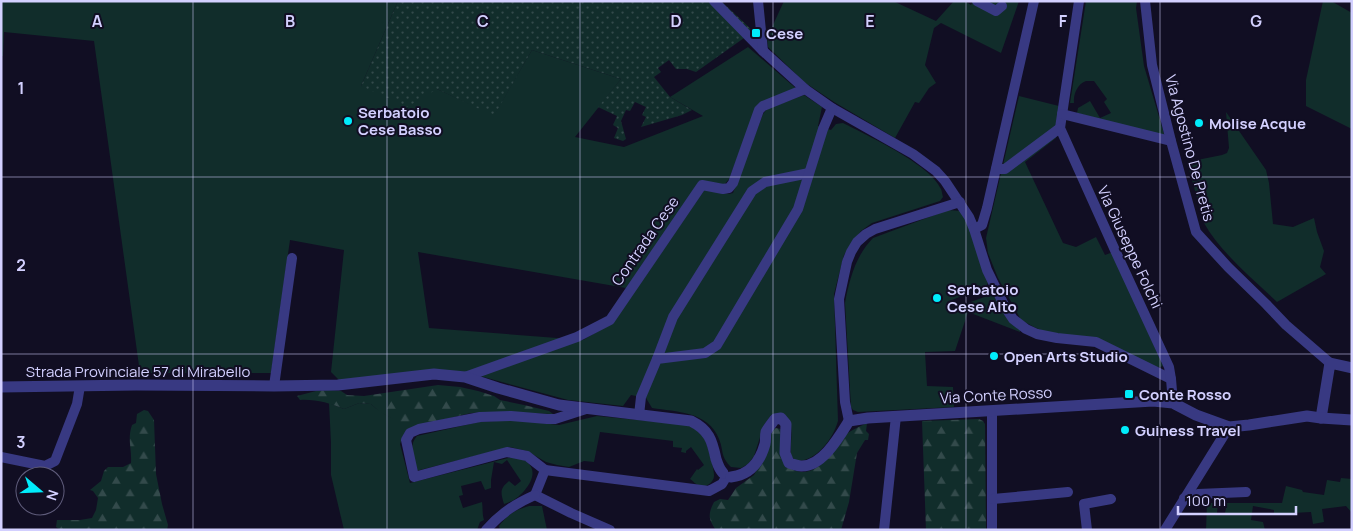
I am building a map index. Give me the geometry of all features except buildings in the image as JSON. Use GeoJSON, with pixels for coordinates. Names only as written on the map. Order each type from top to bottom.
{"type":"FeatureCollection","features":[{"type":"Feature","properties":{"kind":"street"},"geometry":{"type":"LineString","coordinates":[[714,1],[763,51],[805,89],[832,108],[913,154],[936,171],[970,217],[987,270],[1013,319],[1026,329],[1037,334],[1096,342],[1171,380]]}},
{"type":"Feature","properties":{"kind":"street"},"geometry":{"type":"LineString","coordinates":[[758,1],[763,51]]}},
{"type":"Feature","properties":{"kind":"street"},"geometry":{"type":"LineString","coordinates":[[977,1],[996,11],[1002,6]]}},
{"type":"Feature","properties":{"kind":"street"},"geometry":{"type":"LineString","coordinates":[[974,229],[982,225],[988,208],[1034,1]]}},
{"type":"Feature","properties":{"kind":"street"},"geometry":{"type":"LineString","coordinates":[[996,169],[1005,169],[1060,128],[1080,1]]}},
{"type":"Feature","properties":{"kind":"street","name":"Via Agostino De Pretis"},"geometry":{"type":"LineString","coordinates":[[1145,1],[1152,65],[1196,232],[1286,325],[1330,363]]}},
{"type":"Feature","properties":{"kind":"street","name":"Contrada Cese"},"geometry":{"type":"LineString","coordinates":[[465,377],[577,337],[610,320],[702,185],[722,189],[729,188],[733,183],[759,110],[763,106],[805,89]]}},
{"type":"Feature","properties":{"kind":"street"},"geometry":{"type":"LineString","coordinates":[[657,359],[705,354],[717,344],[798,210],[823,129],[832,108]]}},
{"type":"Feature","properties":{"kind":"street"},"geometry":{"type":"LineString","coordinates":[[1062,114],[1171,142]]}},
{"type":"Feature","properties":{"kind":"street","name":"Via Giuseppe Folchi"},"geometry":{"type":"LineString","coordinates":[[1060,128],[1169,366],[1172,403]]}},
{"type":"Feature","properties":{"kind":"street"},"geometry":{"type":"LineString","coordinates":[[639,415],[641,397],[673,317],[752,192],[766,182],[810,173]]}},
{"type":"Feature","properties":{"kind":"street"},"geometry":{"type":"LineString","coordinates":[[587,409],[547,419],[511,416],[480,418],[419,429],[410,433],[406,440],[414,477],[507,452],[527,456],[545,470],[709,491],[722,484],[726,477],[739,476],[750,471],[758,462],[765,444],[766,432],[775,419],[781,418],[786,424],[786,453],[789,463],[799,466],[807,465],[822,457],[840,436],[848,422],[845,402],[839,299],[847,262],[857,242],[875,229],[960,202]]}},
{"type":"Feature","properties":{"kind":"street"},"geometry":{"type":"LineString","coordinates":[[274,386],[292,258]]}},
{"type":"Feature","properties":{"kind":"street"},"geometry":{"type":"LineString","coordinates":[[1321,418],[1330,363],[1352,368]]}},
{"type":"Feature","properties":{"kind":"street","name":"Strada Provinciale 57 di Mirabello"},"geometry":{"type":"LineString","coordinates":[[1,387],[338,385],[434,374],[465,377],[559,405],[690,421],[700,426],[710,437],[718,467],[726,477]]}},
{"type":"Feature","properties":{"kind":"street"},"geometry":{"type":"LineString","coordinates":[[1,457],[45,466],[55,461],[77,404],[80,386]]}},
{"type":"Feature","properties":{"kind":"street","name":"Via Conte Rosso"},"geometry":{"type":"LineString","coordinates":[[848,422],[896,416],[1153,401],[1172,403],[1196,415],[1229,427],[1307,416],[1352,420]]}},
{"type":"Feature","properties":{"kind":"street"},"geometry":{"type":"LineString","coordinates":[[992,411],[992,530]]}},
{"type":"Feature","properties":{"kind":"street"},"geometry":{"type":"LineString","coordinates":[[884,530],[896,416]]}},
{"type":"Feature","properties":{"kind":"street"},"geometry":{"type":"LineString","coordinates":[[1166,530],[1229,427]]}},
{"type":"Feature","properties":{"kind":"street"},"geometry":{"type":"LineString","coordinates":[[486,530],[497,518],[515,504],[535,494],[545,470]]}},
{"type":"Feature","properties":{"kind":"street"},"geometry":{"type":"LineString","coordinates":[[993,498],[1068,492]]}},
{"type":"Feature","properties":{"kind":"street"},"geometry":{"type":"LineString","coordinates":[[1184,498],[1198,494],[1246,492]]}},
{"type":"Feature","properties":{"kind":"street"},"geometry":{"type":"LineString","coordinates":[[535,494],[571,513],[610,530]]}},
{"type":"Feature","properties":{"kind":"street"},"geometry":{"type":"LineString","coordinates":[[1087,530],[1084,504],[1111,499]]}},
{"type":"Feature","properties":{"kind":"green space"},"geometry":{"type":"Polygon","coordinates":[[[1,1],[398,1],[361,86],[437,89],[494,115],[532,50],[621,79],[575,137],[624,147],[703,116],[670,97],[748,47],[799,91],[757,106],[729,179],[724,185],[700,181],[626,288],[418,252],[429,328],[583,340],[614,322],[705,189],[729,194],[733,193],[763,114],[767,109],[804,95],[822,107],[818,126],[831,130],[836,124],[843,123],[882,143],[925,170],[941,189],[943,197],[940,201],[872,223],[861,231],[844,255],[834,294],[838,421],[836,428],[823,448],[817,454],[803,460],[796,461],[791,456],[790,421],[780,415],[771,415],[764,425],[754,456],[748,464],[741,468],[731,467],[724,456],[719,439],[707,423],[690,414],[652,408],[646,398],[631,395],[623,406],[568,400],[480,376],[339,380],[331,372],[344,250],[290,240],[271,373],[140,373],[94,41],[4,32],[3,56],[1,56],[1,1]]]}},
{"type":"Feature","properties":{"kind":"green space"},"geometry":{"type":"Polygon","coordinates":[[[398,1],[721,1],[752,30],[744,38],[696,72],[687,69],[676,69],[669,60],[658,68],[661,72],[654,77],[670,97],[692,110],[682,115],[641,127],[646,117],[642,115],[646,107],[635,102],[630,111],[626,110],[621,121],[626,139],[623,141],[614,138],[618,128],[613,125],[617,116],[598,107],[621,79],[532,50],[494,116],[437,89],[407,107],[361,86],[398,1]]]}},
{"type":"Feature","properties":{"kind":"green space"},"geometry":{"type":"Polygon","coordinates":[[[784,1],[893,1],[936,21],[954,1],[965,1],[971,5],[973,1],[1019,1],[1001,53],[941,23],[934,28],[925,65],[936,83],[929,88],[919,103],[915,102],[895,138],[804,82],[768,47],[767,38],[784,1]]]}},
{"type":"Feature","properties":{"kind":"green space"},"geometry":{"type":"Polygon","coordinates":[[[1086,1],[1137,1],[1136,8],[1144,66],[1165,137],[1077,113],[1078,108],[1090,101],[1100,118],[1111,113],[1104,102],[1107,99],[1094,81],[1083,82],[1075,93],[1074,103],[1070,103],[1086,1]]]}},
{"type":"Feature","properties":{"kind":"green space"},"geometry":{"type":"Polygon","coordinates":[[[1323,1],[1331,1],[1352,13],[1352,129],[1306,106],[1306,80],[1323,1]]]}},
{"type":"Feature","properties":{"kind":"green space"},"geometry":{"type":"Polygon","coordinates":[[[1019,96],[1059,106],[1056,138],[1025,162],[1063,243],[1076,247],[1096,237],[1105,255],[1113,252],[1163,366],[1156,368],[1098,339],[1048,333],[1034,327],[1021,320],[998,278],[988,253],[986,238],[1019,96]]]}},
{"type":"Feature","properties":{"kind":"green space"},"geometry":{"type":"Polygon","coordinates":[[[1226,112],[1266,170],[1273,224],[1293,227],[1314,218],[1324,251],[1320,267],[1326,274],[1277,302],[1237,265],[1211,234],[1204,223],[1187,162],[1227,153],[1229,148],[1226,112]]]}},
{"type":"Feature","properties":{"kind":"green space"},"geometry":{"type":"Polygon","coordinates":[[[948,210],[961,211],[966,217],[989,282],[985,287],[952,300],[949,307],[961,310],[965,304],[990,295],[995,296],[1020,332],[968,312],[955,351],[925,352],[927,386],[953,387],[954,407],[858,412],[853,410],[851,407],[845,303],[851,277],[858,260],[873,238],[948,210]]]}},
{"type":"Feature","properties":{"kind":"green space"},"geometry":{"type":"Polygon","coordinates":[[[438,385],[478,391],[500,400],[549,411],[553,414],[471,413],[399,430],[393,419],[380,412],[371,404],[359,403],[344,409],[322,402],[300,400],[297,396],[328,390],[341,391],[347,395],[364,396],[438,385]]]}},
{"type":"Feature","properties":{"kind":"green space"},"geometry":{"type":"Polygon","coordinates":[[[329,403],[344,409],[359,403],[371,404],[387,415],[415,427],[403,436],[400,444],[410,483],[512,457],[527,462],[533,472],[532,478],[521,494],[504,504],[502,489],[504,486],[509,481],[515,486],[521,481],[507,460],[502,464],[494,462],[491,488],[485,490],[481,481],[461,486],[463,495],[459,496],[463,508],[482,502],[484,520],[480,522],[477,530],[344,530],[331,475],[329,403]]]}},
{"type":"Feature","properties":{"kind":"green space"},"geometry":{"type":"Polygon","coordinates":[[[144,410],[148,411],[154,420],[156,474],[168,525],[167,530],[61,530],[56,527],[57,520],[92,518],[96,510],[98,498],[90,490],[101,481],[104,471],[108,467],[123,467],[131,463],[130,440],[132,425],[136,423],[137,414],[144,410]]]}},
{"type":"Feature","properties":{"kind":"green space"},"geometry":{"type":"Polygon","coordinates":[[[597,416],[690,425],[704,438],[713,469],[713,480],[707,485],[702,486],[697,485],[690,479],[697,469],[704,465],[691,447],[686,453],[681,452],[682,448],[673,447],[673,441],[600,432],[594,462],[584,461],[569,467],[557,465],[546,462],[527,451],[510,447],[416,471],[412,448],[417,436],[479,422],[525,421],[559,425],[597,416]]]}},
{"type":"Feature","properties":{"kind":"green space"},"geometry":{"type":"Polygon","coordinates":[[[979,419],[985,424],[986,530],[926,530],[922,421],[979,419]]]}},
{"type":"Feature","properties":{"kind":"green space"},"geometry":{"type":"Polygon","coordinates":[[[867,423],[868,440],[865,440],[857,453],[849,502],[841,530],[716,530],[711,523],[710,516],[714,502],[720,499],[728,500],[736,488],[754,475],[767,450],[772,430],[776,428],[781,429],[785,465],[805,472],[811,471],[821,464],[843,437],[867,423]]]}},
{"type":"Feature","properties":{"kind":"green space"},"geometry":{"type":"Polygon","coordinates":[[[1341,478],[1352,479],[1352,513],[1346,506],[1322,509],[1324,522],[1313,524],[1311,512],[1274,514],[1274,510],[1253,506],[1251,520],[1263,522],[1265,530],[1206,530],[1207,503],[1218,503],[1217,513],[1225,513],[1227,503],[1282,503],[1286,486],[1302,490],[1303,492],[1324,495],[1327,480],[1340,482],[1341,478]]]}},
{"type":"Feature","properties":{"kind":"green space"},"geometry":{"type":"Polygon","coordinates":[[[529,506],[542,506],[547,530],[500,530],[499,526],[509,515],[529,506]]]}},
{"type":"Feature","properties":{"kind":"place","name":"Cese"},"geometry":{"type":"Point","coordinates":[756,33]}},
{"type":"Feature","properties":{"kind":"place","name":"Serbatoio Cese Basso"},"geometry":{"type":"Point","coordinates":[348,121]}},
{"type":"Feature","properties":{"kind":"place","name":"Molise Acque"},"geometry":{"type":"Point","coordinates":[1199,123]}},
{"type":"Feature","properties":{"kind":"place","name":"Serbatoio Cese Alto"},"geometry":{"type":"Point","coordinates":[937,298]}},
{"type":"Feature","properties":{"kind":"place","name":"Open Arts Studio"},"geometry":{"type":"Point","coordinates":[994,356]}},
{"type":"Feature","properties":{"kind":"place","name":"Conte Rosso"},"geometry":{"type":"Point","coordinates":[1129,394]}},
{"type":"Feature","properties":{"kind":"place","name":"Guiness Travel"},"geometry":{"type":"Point","coordinates":[1125,430]}}]}
